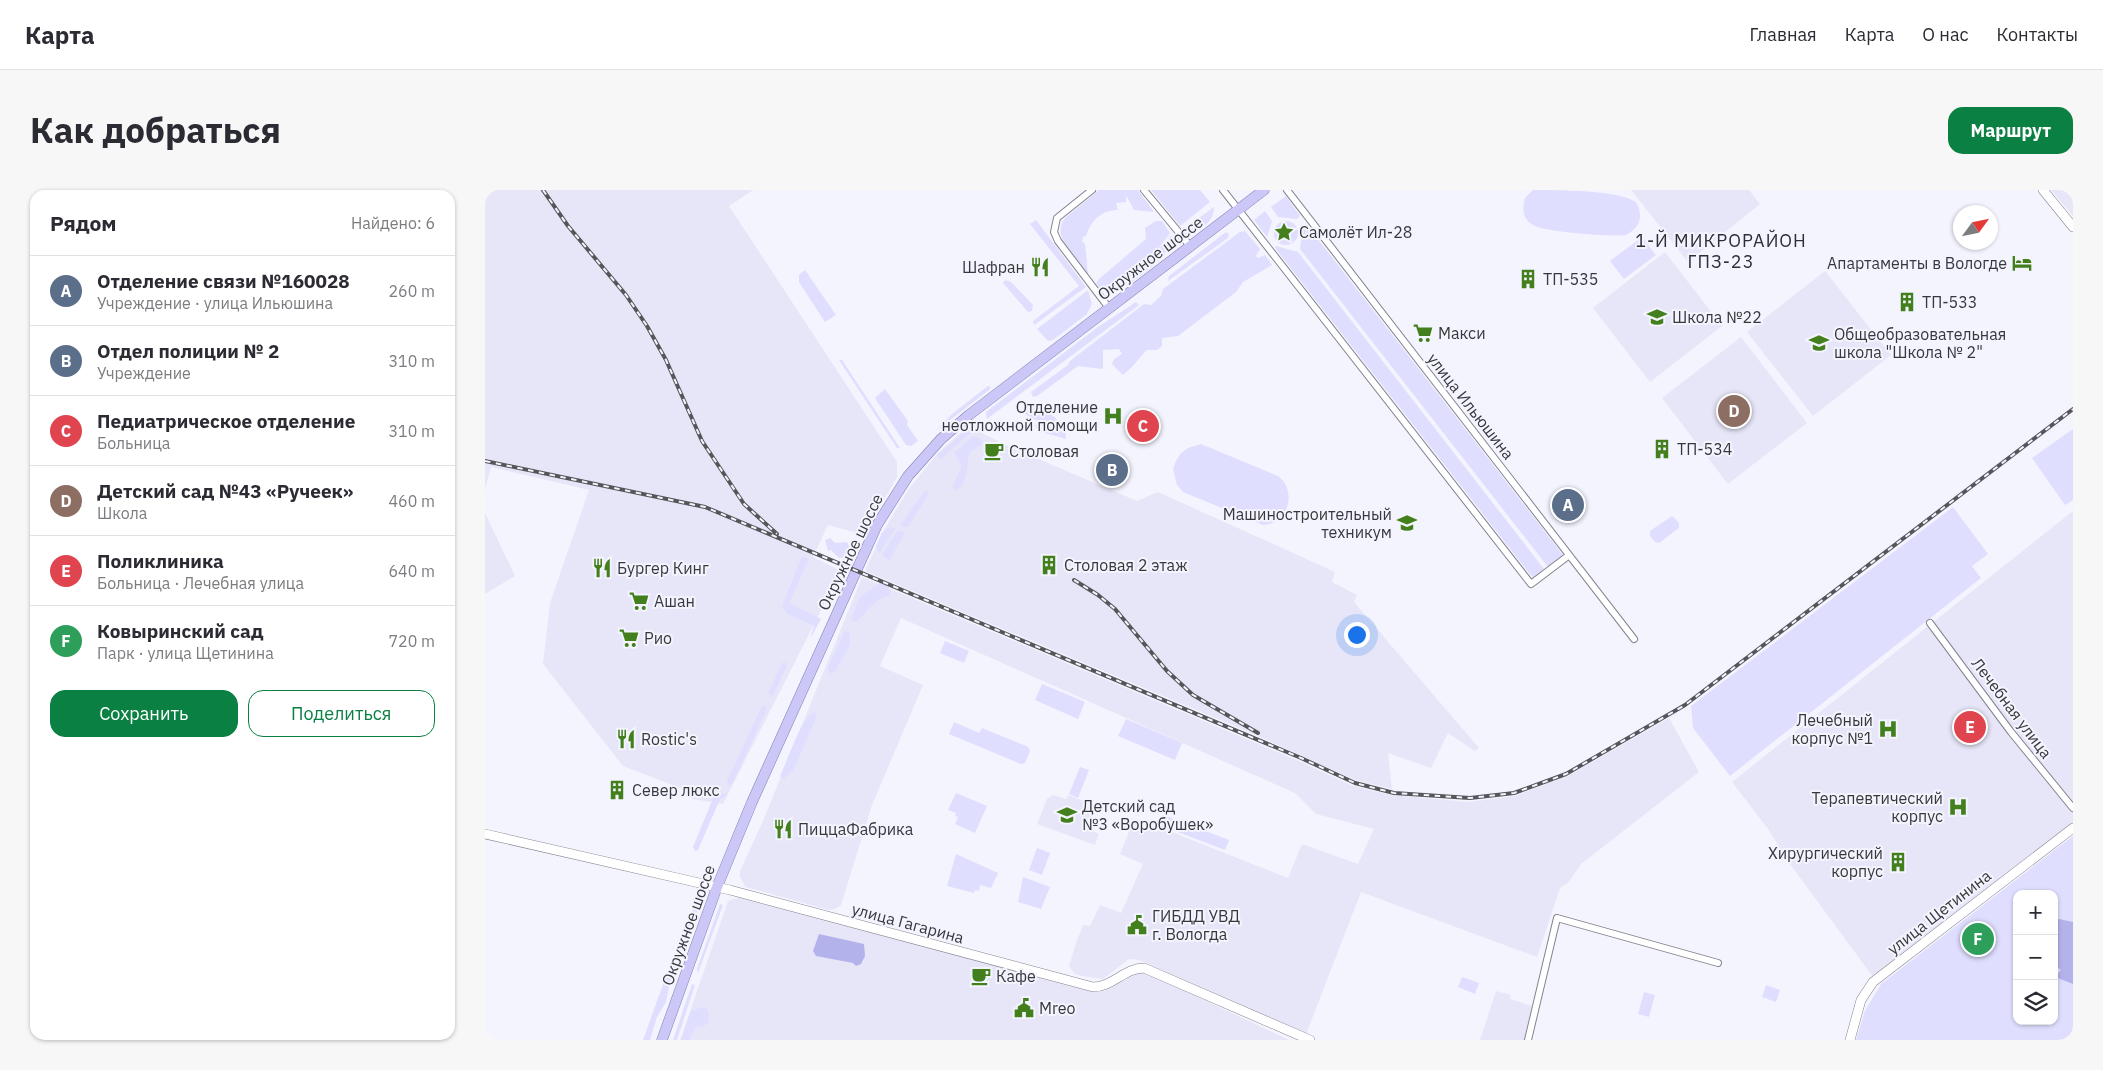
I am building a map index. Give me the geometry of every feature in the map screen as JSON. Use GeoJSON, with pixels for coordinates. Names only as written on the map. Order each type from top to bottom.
{"type":"FeatureCollection","features":[{"type":"Feature","properties":{"kind":"main road","name":"Окружное шоссе"},"geometry":{"type":"LineString","coordinates":[[662,1040],[717,887],[752,802],[877,525],[902,485],[929,451],[955,427],[1264,190]]}},
{"type":"Feature","properties":{"kind":"street"},"geometry":{"type":"LineString","coordinates":[[1092,190],[1057,218],[1054,232],[1058,242],[1109,308]]}},
{"type":"Feature","properties":{"kind":"street"},"geometry":{"type":"LineString","coordinates":[[1144,190],[1189,246]]}},
{"type":"Feature","properties":{"kind":"street"},"geometry":{"type":"LineString","coordinates":[[1223,190],[1531,584],[1568,556]]}},
{"type":"Feature","properties":{"kind":"street","name":"улица Ильюшина"},"geometry":{"type":"LineString","coordinates":[[1287,190],[1634,639]]}},
{"type":"Feature","properties":{"kind":"street"},"geometry":{"type":"LineString","coordinates":[[2043,190],[2073,227]]}},
{"type":"Feature","properties":{"kind":"street","name":"Лечебная улица"},"geometry":{"type":"LineString","coordinates":[[1930,623],[2011,732],[2073,808]]}},
{"type":"Feature","properties":{"kind":"street","name":"улица Щетинина"},"geometry":{"type":"LineString","coordinates":[[1850,1040],[1861,1000],[1873,982],[2073,828]]}},
{"type":"Feature","properties":{"kind":"street","name":"улица Гагарина"},"geometry":{"type":"LineString","coordinates":[[485,834],[717,887],[1093,987],[1106,985],[1135,969],[1144,968],[1310,1040]]}},
{"type":"Feature","properties":{"kind":"street"},"geometry":{"type":"LineString","coordinates":[[1528,1040],[1557,918],[1718,963]]}},
{"type":"Feature","properties":{"kind":"shaded area"},"geometry":{"type":"Polygon","coordinates":[[[485,190],[753,190],[729,206],[897,462],[897,477],[864,535],[828,525],[813,557],[841,571],[723,804],[692,799],[680,788],[623,766],[543,664],[550,603],[589,490],[491,467],[485,489],[485,190]]]}},
{"type":"Feature","properties":{"kind":"shaded area"},"geometry":{"type":"Polygon","coordinates":[[[1099,190],[1138,190],[1154,212],[1134,210],[1126,195],[1126,202],[1116,203],[1118,210],[1112,210],[1098,217],[1091,225],[1086,236],[1083,237],[1082,242],[1085,243],[1088,275],[1067,247],[1061,232],[1062,224],[1066,217],[1099,190]]]}},
{"type":"Feature","properties":{"kind":"shaded area"},"geometry":{"type":"Polygon","coordinates":[[[1151,190],[1200,190],[1210,202],[1180,226],[1151,190]]]}},
{"type":"Feature","properties":{"kind":"shaded area"},"geometry":{"type":"Polygon","coordinates":[[[1533,190],[1602,193],[1627,198],[1636,202],[1640,212],[1639,221],[1635,229],[1626,235],[1578,233],[1540,228],[1529,223],[1524,213],[1525,198],[1533,190]]]}},
{"type":"Feature","properties":{"kind":"shaded area"},"geometry":{"type":"Polygon","coordinates":[[[1631,190],[1749,190],[1760,204],[1688,262],[1631,190]]]}},
{"type":"Feature","properties":{"kind":"shaded area"},"geometry":{"type":"Polygon","coordinates":[[[2051,190],[2073,190],[2073,216],[2051,190]]]}},
{"type":"Feature","properties":{"kind":"shaded area"},"geometry":{"type":"Polygon","coordinates":[[[1286,196],[1300,216],[1297,219],[1278,217],[1271,207],[1286,196]]]}},
{"type":"Feature","properties":{"kind":"shaded area"},"geometry":{"type":"Polygon","coordinates":[[[1214,207],[1209,222],[1201,228],[1185,228],[1214,207]]]}},
{"type":"Feature","properties":{"kind":"shaded area"},"geometry":{"type":"Polygon","coordinates":[[[1265,211],[1272,221],[1267,237],[1254,220],[1265,211]]]}},
{"type":"Feature","properties":{"kind":"shaded area"},"geometry":{"type":"Polygon","coordinates":[[[1036,220],[1086,287],[1034,325],[1033,321],[1079,286],[1030,224],[1036,220]]]}},
{"type":"Feature","properties":{"kind":"shaded area"},"geometry":{"type":"Polygon","coordinates":[[[1156,221],[1162,221],[1170,233],[1159,248],[1112,285],[1099,287],[1096,283],[1099,279],[1146,239],[1145,228],[1156,221]]]}},
{"type":"Feature","properties":{"kind":"shaded area"},"geometry":{"type":"Polygon","coordinates":[[[1286,221],[1294,225],[1298,233],[1294,241],[1286,245],[1278,241],[1274,233],[1278,225],[1286,221]]]}},
{"type":"Feature","properties":{"kind":"shaded area"},"geometry":{"type":"Polygon","coordinates":[[[1307,225],[1563,555],[1548,567],[1300,249],[1303,228],[1307,225]]]}},
{"type":"Feature","properties":{"kind":"shaded area"},"geometry":{"type":"Polygon","coordinates":[[[1245,231],[1260,249],[1256,256],[1258,258],[1265,255],[1272,265],[1243,282],[1236,292],[1178,336],[1162,338],[1162,346],[1157,350],[1147,350],[1123,375],[1112,364],[1114,359],[1122,354],[1119,349],[1103,350],[1103,369],[1078,366],[1033,397],[1031,392],[1068,365],[1070,361],[1144,304],[1151,305],[1161,296],[1163,289],[1240,232],[1245,231]]]}},
{"type":"Feature","properties":{"kind":"shaded area"},"geometry":{"type":"Polygon","coordinates":[[[1226,232],[1229,234],[1228,238],[1168,281],[1169,276],[1226,232]]]}},
{"type":"Feature","properties":{"kind":"shaded area"},"geometry":{"type":"Polygon","coordinates":[[[1171,235],[1171,242],[1167,250],[1143,274],[1119,290],[1112,292],[1103,289],[1121,281],[1149,259],[1171,235]]]}},
{"type":"Feature","properties":{"kind":"shaded area"},"geometry":{"type":"Polygon","coordinates":[[[1642,237],[1656,255],[1624,279],[1610,261],[1642,237]]]}},
{"type":"Feature","properties":{"kind":"shaded area"},"geometry":{"type":"Polygon","coordinates":[[[1276,246],[1298,252],[1544,569],[1533,578],[1275,248],[1276,246]]]}},
{"type":"Feature","properties":{"kind":"shaded area","name":"Школа №22"},"geometry":{"type":"Polygon","coordinates":[[[1665,252],[1722,326],[1650,382],[1593,308],[1665,252]]]}},
{"type":"Feature","properties":{"kind":"shaded area"},"geometry":{"type":"Polygon","coordinates":[[[805,270],[836,315],[825,322],[799,282],[799,275],[805,270]]]}},
{"type":"Feature","properties":{"kind":"shaded area","name":"Общеобразовательная школа \"Школа № 2\""},"geometry":{"type":"Polygon","coordinates":[[[1825,271],[1891,355],[1813,416],[1747,332],[1825,271]]]}},
{"type":"Feature","properties":{"kind":"shaded area"},"geometry":{"type":"Polygon","coordinates":[[[1005,280],[1011,282],[1033,305],[1032,311],[1028,312],[1003,283],[1005,280]]]}},
{"type":"Feature","properties":{"kind":"shaded area"},"geometry":{"type":"Polygon","coordinates":[[[1088,290],[1092,304],[1087,314],[1053,340],[1048,341],[1037,329],[1088,290]]]}},
{"type":"Feature","properties":{"kind":"shaded area"},"geometry":{"type":"Polygon","coordinates":[[[1136,302],[1139,305],[987,419],[986,412],[1098,327],[1136,302]]]}},
{"type":"Feature","properties":{"kind":"shaded area"},"geometry":{"type":"Polygon","coordinates":[[[1741,337],[1807,423],[1728,484],[1662,398],[1741,337]]]}},
{"type":"Feature","properties":{"kind":"shaded area"},"geometry":{"type":"Polygon","coordinates":[[[839,360],[842,360],[900,448],[897,448],[839,360]]]}},
{"type":"Feature","properties":{"kind":"shaded area"},"geometry":{"type":"Polygon","coordinates":[[[988,386],[991,387],[989,390],[936,431],[952,414],[988,386]]]}},
{"type":"Feature","properties":{"kind":"shaded area"},"geometry":{"type":"Polygon","coordinates":[[[885,389],[908,421],[907,425],[918,441],[911,446],[906,445],[875,398],[885,389]]]}},
{"type":"Feature","properties":{"kind":"shaded area"},"geometry":{"type":"Polygon","coordinates":[[[1028,405],[1040,408],[1053,416],[1063,427],[1066,439],[1038,431],[1035,426],[1038,421],[1021,412],[1028,405]]]}},
{"type":"Feature","properties":{"kind":"shaded area"},"geometry":{"type":"Polygon","coordinates":[[[968,426],[1008,446],[1137,501],[1158,492],[1335,572],[1332,582],[1357,595],[1354,602],[1479,748],[1475,751],[1448,733],[1431,768],[1388,753],[1392,789],[1355,780],[1251,733],[865,571],[884,530],[908,490],[938,453],[968,426]]]}},
{"type":"Feature","properties":{"kind":"shaded area"},"geometry":{"type":"Polygon","coordinates":[[[971,426],[977,427],[941,459],[937,455],[971,426]]]}},
{"type":"Feature","properties":{"kind":"shaded area"},"geometry":{"type":"Polygon","coordinates":[[[2073,429],[2073,500],[2065,505],[2032,458],[2073,429]]]}},
{"type":"Feature","properties":{"kind":"shaded area"},"geometry":{"type":"Polygon","coordinates":[[[973,436],[978,437],[982,442],[981,445],[970,452],[965,479],[963,484],[955,491],[953,485],[962,466],[954,453],[973,436]]]}},
{"type":"Feature","properties":{"kind":"shaded area"},"geometry":{"type":"Polygon","coordinates":[[[1201,444],[1278,476],[1288,490],[1289,498],[1284,513],[1279,519],[1263,525],[1183,492],[1177,485],[1173,469],[1176,461],[1181,453],[1188,448],[1201,444]]]}},
{"type":"Feature","properties":{"kind":"shaded area"},"geometry":{"type":"Polygon","coordinates":[[[925,490],[929,493],[908,527],[902,527],[901,525],[925,490]]]}},
{"type":"Feature","properties":{"kind":"shaded area"},"geometry":{"type":"Polygon","coordinates":[[[1953,507],[1988,554],[1972,566],[1981,578],[1730,776],[1693,728],[1691,706],[1953,507]]]}},
{"type":"Feature","properties":{"kind":"shaded area"},"geometry":{"type":"Polygon","coordinates":[[[2073,511],[2073,823],[1873,977],[1790,864],[1768,829],[1732,782],[2073,511]]]}},
{"type":"Feature","properties":{"kind":"shaded area"},"geometry":{"type":"Polygon","coordinates":[[[485,513],[515,576],[485,594],[485,513]]]}},
{"type":"Feature","properties":{"kind":"shaded area"},"geometry":{"type":"Polygon","coordinates":[[[1672,516],[1679,523],[1679,528],[1659,543],[1655,542],[1650,536],[1650,531],[1672,516]]]}},
{"type":"Feature","properties":{"kind":"shaded area"},"geometry":{"type":"Polygon","coordinates":[[[890,527],[895,529],[879,553],[876,546],[882,533],[890,527]]]}},
{"type":"Feature","properties":{"kind":"shaded area"},"geometry":{"type":"Polygon","coordinates":[[[898,530],[905,533],[889,560],[882,555],[898,530]]]}},
{"type":"Feature","properties":{"kind":"shaded area"},"geometry":{"type":"Polygon","coordinates":[[[830,538],[835,543],[847,542],[851,551],[848,557],[839,558],[831,550],[828,551],[825,540],[830,538]]]}},
{"type":"Feature","properties":{"kind":"shaded area"},"geometry":{"type":"Polygon","coordinates":[[[802,556],[809,559],[789,603],[821,619],[810,639],[814,626],[787,613],[782,606],[802,556]]]}},
{"type":"Feature","properties":{"kind":"shaded area"},"geometry":{"type":"Polygon","coordinates":[[[862,577],[1299,761],[1353,786],[1392,795],[1469,802],[1514,796],[1566,777],[1669,718],[1699,772],[1581,864],[1568,883],[1560,888],[1537,957],[1361,892],[1305,1037],[1139,960],[1129,959],[1103,979],[1075,974],[1069,966],[1076,943],[1083,925],[1090,926],[1100,905],[1121,913],[1143,864],[1120,854],[1133,822],[1157,832],[1159,827],[1288,878],[1302,844],[1358,864],[1374,829],[1316,814],[1295,793],[901,618],[880,666],[923,685],[872,805],[841,905],[829,910],[746,887],[740,877],[740,871],[763,821],[862,577]]]}},
{"type":"Feature","properties":{"kind":"shaded area"},"geometry":{"type":"Polygon","coordinates":[[[881,582],[887,585],[891,592],[889,596],[874,603],[856,622],[852,621],[851,618],[860,597],[881,582]]]}},
{"type":"Feature","properties":{"kind":"shaded area"},"geometry":{"type":"Polygon","coordinates":[[[845,630],[850,634],[850,645],[835,671],[831,674],[828,670],[829,665],[845,630]]]}},
{"type":"Feature","properties":{"kind":"shaded area"},"geometry":{"type":"Polygon","coordinates":[[[945,641],[969,651],[964,663],[940,653],[945,641]]]}},
{"type":"Feature","properties":{"kind":"shaded area"},"geometry":{"type":"Polygon","coordinates":[[[785,662],[787,665],[773,696],[768,694],[782,663],[785,662]]]}},
{"type":"Feature","properties":{"kind":"shaded area"},"geometry":{"type":"Polygon","coordinates":[[[1042,684],[1085,702],[1078,719],[1035,700],[1042,684]]]}},
{"type":"Feature","properties":{"kind":"shaded area"},"geometry":{"type":"Polygon","coordinates":[[[765,705],[767,709],[732,784],[728,785],[727,781],[762,706],[765,705]]]}},
{"type":"Feature","properties":{"kind":"shaded area"},"geometry":{"type":"Polygon","coordinates":[[[814,712],[816,718],[794,769],[784,779],[780,776],[795,741],[804,723],[814,712]]]}},
{"type":"Feature","properties":{"kind":"shaded area"},"geometry":{"type":"Polygon","coordinates":[[[1126,719],[1182,743],[1175,760],[1118,736],[1126,719]]]}},
{"type":"Feature","properties":{"kind":"shaded area"},"geometry":{"type":"Polygon","coordinates":[[[954,722],[979,733],[982,728],[1028,747],[1030,751],[1025,763],[1021,764],[949,734],[954,722]]]}},
{"type":"Feature","properties":{"kind":"shaded area"},"geometry":{"type":"Polygon","coordinates":[[[1080,767],[1089,770],[1078,798],[1069,794],[1080,767]]]}},
{"type":"Feature","properties":{"kind":"shaded area"},"geometry":{"type":"Polygon","coordinates":[[[721,793],[726,794],[726,796],[720,799],[698,850],[695,851],[693,847],[714,796],[721,793]]]}},
{"type":"Feature","properties":{"kind":"shaded area"},"geometry":{"type":"Polygon","coordinates":[[[956,793],[987,806],[975,833],[955,824],[958,817],[955,816],[956,813],[948,810],[956,793]]]}},
{"type":"Feature","properties":{"kind":"shaded area","name":"Детский сад №3 «Воробушек»"},"geometry":{"type":"Polygon","coordinates":[[[1053,795],[1066,799],[1068,795],[1096,806],[1087,829],[1099,834],[1095,845],[1037,824],[1047,799],[1053,795]]]}},
{"type":"Feature","properties":{"kind":"shaded area"},"geometry":{"type":"Polygon","coordinates":[[[1166,816],[1229,840],[1225,850],[1162,826],[1166,816]]]}},
{"type":"Feature","properties":{"kind":"shaded area"},"geometry":{"type":"Polygon","coordinates":[[[2073,836],[2073,1040],[1856,1040],[1865,1011],[1881,984],[2073,836]]]}},
{"type":"Feature","properties":{"kind":"shaded area"},"geometry":{"type":"Polygon","coordinates":[[[1037,848],[1050,853],[1042,875],[1029,870],[1037,848]]]}},
{"type":"Feature","properties":{"kind":"shaded area"},"geometry":{"type":"Polygon","coordinates":[[[956,854],[998,873],[991,888],[980,885],[979,891],[975,890],[974,893],[947,886],[956,854]]]}},
{"type":"Feature","properties":{"kind":"shaded area"},"geometry":{"type":"Polygon","coordinates":[[[1023,877],[1050,887],[1041,909],[1018,902],[1023,877]]]}},
{"type":"Feature","properties":{"kind":"shaded area"},"geometry":{"type":"Polygon","coordinates":[[[740,897],[1097,992],[1104,991],[1136,974],[1145,972],[1289,1040],[680,1040],[728,901],[740,897]]]}},
{"type":"Feature","properties":{"kind":"shaded area"},"geometry":{"type":"Polygon","coordinates":[[[698,898],[701,900],[682,956],[678,956],[685,929],[698,898]]]}},
{"type":"Feature","properties":{"kind":"shaded area"},"geometry":{"type":"Polygon","coordinates":[[[720,904],[723,905],[698,973],[697,969],[720,904]]]}},
{"type":"Feature","properties":{"kind":"shaded area"},"geometry":{"type":"Polygon","coordinates":[[[666,976],[671,977],[666,1002],[657,1017],[650,1040],[643,1040],[666,976]]]}},
{"type":"Feature","properties":{"kind":"shaded area"},"geometry":{"type":"Polygon","coordinates":[[[1462,977],[1479,983],[1475,994],[1458,987],[1462,977]]]}},
{"type":"Feature","properties":{"kind":"shaded area"},"geometry":{"type":"Polygon","coordinates":[[[692,984],[695,985],[677,1040],[673,1040],[692,984]]]}},
{"type":"Feature","properties":{"kind":"shaded area"},"geometry":{"type":"Polygon","coordinates":[[[1766,985],[1780,990],[1776,1002],[1762,997],[1766,985]]]}},
{"type":"Feature","properties":{"kind":"shaded area"},"geometry":{"type":"Polygon","coordinates":[[[1496,991],[1511,995],[1510,999],[1532,1006],[1524,1040],[1480,1040],[1496,991]]]}},
{"type":"Feature","properties":{"kind":"shaded area"},"geometry":{"type":"Polygon","coordinates":[[[1644,992],[1655,995],[1649,1017],[1638,1014],[1644,992]]]}},
{"type":"Feature","properties":{"kind":"shaded area"},"geometry":{"type":"Polygon","coordinates":[[[704,1007],[708,1010],[709,1022],[703,1027],[698,1025],[693,1031],[690,1040],[681,1040],[691,1011],[704,1007]]]}},
{"type":"Feature","properties":{"kind":"water"},"geometry":{"type":"Polygon","coordinates":[[[2058,919],[2073,922],[2073,984],[2058,978],[2058,974],[2061,970],[2058,968],[2058,919]]]}},
{"type":"Feature","properties":{"kind":"water"},"geometry":{"type":"Polygon","coordinates":[[[819,934],[864,944],[865,956],[861,964],[856,966],[853,963],[816,956],[813,951],[819,934]]]}},
{"type":"Feature","properties":{"kind":"railway"},"geometry":{"type":"LineString","coordinates":[[543,190],[568,226],[626,295],[647,326],[666,360],[702,441],[744,504],[777,534]]}},
{"type":"Feature","properties":{"kind":"railway"},"geometry":{"type":"LineString","coordinates":[[485,461],[705,507],[1301,758],[1355,783],[1394,793],[1470,798],[1514,793],[1566,774],[1685,705],[2073,409]]}},
{"type":"Feature","properties":{"kind":"railway"},"geometry":{"type":"LineString","coordinates":[[1074,580],[1098,595],[1115,609],[1167,671],[1193,695],[1258,733]]}},
{"type":"Feature","properties":{"kind":"place","name":"Самолёт Ил-28"},"geometry":{"type":"Point","coordinates":[1284,232]}},
{"type":"Feature","properties":{"kind":"place","name":"Апартаменты в Вологде"},"geometry":{"type":"Point","coordinates":[2022,263]}},
{"type":"Feature","properties":{"kind":"place","name":"Шафран"},"geometry":{"type":"Point","coordinates":[1040,267]}},
{"type":"Feature","properties":{"kind":"place","name":"ТП-535"},"geometry":{"type":"Point","coordinates":[1528,279]}},
{"type":"Feature","properties":{"kind":"place","name":"ТП-533"},"geometry":{"type":"Point","coordinates":[1907,302]}},
{"type":"Feature","properties":{"kind":"place","name":"Школа №22"},"geometry":{"type":"Point","coordinates":[1657,317]}},
{"type":"Feature","properties":{"kind":"place","name":"Макси"},"geometry":{"type":"Point","coordinates":[1423,333]}},
{"type":"Feature","properties":{"kind":"place","name":"Общеобразовательная школа \"Школа № 2\""},"geometry":{"type":"Point","coordinates":[1819,343]}},
{"type":"Feature","properties":{"kind":"place","name":"Детский сад №43 «Ручеек»"},"geometry":{"type":"Point","coordinates":[1734,411]}},
{"type":"Feature","properties":{"kind":"place","name":"Отделение неотложной помощи"},"geometry":{"type":"Point","coordinates":[1113,416]}},
{"type":"Feature","properties":{"kind":"place","name":"Педиатрическое отделение"},"geometry":{"type":"Point","coordinates":[1143,426]}},
{"type":"Feature","properties":{"kind":"place","name":"ТП-534"},"geometry":{"type":"Point","coordinates":[1662,449]}},
{"type":"Feature","properties":{"kind":"place","name":"Столовая"},"geometry":{"type":"Point","coordinates":[994,451]}},
{"type":"Feature","properties":{"kind":"place","name":"Отдел полиции № 2"},"geometry":{"type":"Point","coordinates":[1112,470]}},
{"type":"Feature","properties":{"kind":"place","name":"Отделение связи №160028"},"geometry":{"type":"Point","coordinates":[1568,505]}},
{"type":"Feature","properties":{"kind":"place","name":"Машиностроительный техникум"},"geometry":{"type":"Point","coordinates":[1407,523]}},
{"type":"Feature","properties":{"kind":"place","name":"Столовая 2 этаж"},"geometry":{"type":"Point","coordinates":[1049,565]}},
{"type":"Feature","properties":{"kind":"place","name":"Бургер Кинг"},"geometry":{"type":"Point","coordinates":[602,568]}},
{"type":"Feature","properties":{"kind":"place","name":"Ашан"},"geometry":{"type":"Point","coordinates":[639,601]}},
{"type":"Feature","properties":{"kind":"place","name":"Рио"},"geometry":{"type":"Point","coordinates":[629,638]}},
{"type":"Feature","properties":{"kind":"place","name":"Поликлиника"},"geometry":{"type":"Point","coordinates":[1970,727]}},
{"type":"Feature","properties":{"kind":"place","name":"Лечебный корпус №1"},"geometry":{"type":"Point","coordinates":[1888,729]}},
{"type":"Feature","properties":{"kind":"place","name":"Rostic's"},"geometry":{"type":"Point","coordinates":[626,739]}},
{"type":"Feature","properties":{"kind":"place","name":"Север люкс"},"geometry":{"type":"Point","coordinates":[617,790]}},
{"type":"Feature","properties":{"kind":"place","name":"Терапевтический корпус"},"geometry":{"type":"Point","coordinates":[1958,807]}},
{"type":"Feature","properties":{"kind":"place","name":"Детский сад №3 «Воробушек»"},"geometry":{"type":"Point","coordinates":[1067,815]}},
{"type":"Feature","properties":{"kind":"place","name":"ПиццаФабрика"},"geometry":{"type":"Point","coordinates":[783,829]}},
{"type":"Feature","properties":{"kind":"place","name":"Хирургический корпус"},"geometry":{"type":"Point","coordinates":[1898,862]}},
{"type":"Feature","properties":{"kind":"place","name":"ГИБДД УВД г. Вологда"},"geometry":{"type":"Point","coordinates":[1137,925]}},
{"type":"Feature","properties":{"kind":"place","name":"Ковыринский сад"},"geometry":{"type":"Point","coordinates":[1978,939]}},
{"type":"Feature","properties":{"kind":"place","name":"Кафе"},"geometry":{"type":"Point","coordinates":[981,976]}},
{"type":"Feature","properties":{"kind":"place","name":"Mreo"},"geometry":{"type":"Point","coordinates":[1024,1008]}},
{"type":"Feature","properties":{"kind":"district","name":"1-Й МИКРОРАЙОН ГПЗ-23"},"geometry":{"type":"Point","coordinates":[1721,250]}}]}
